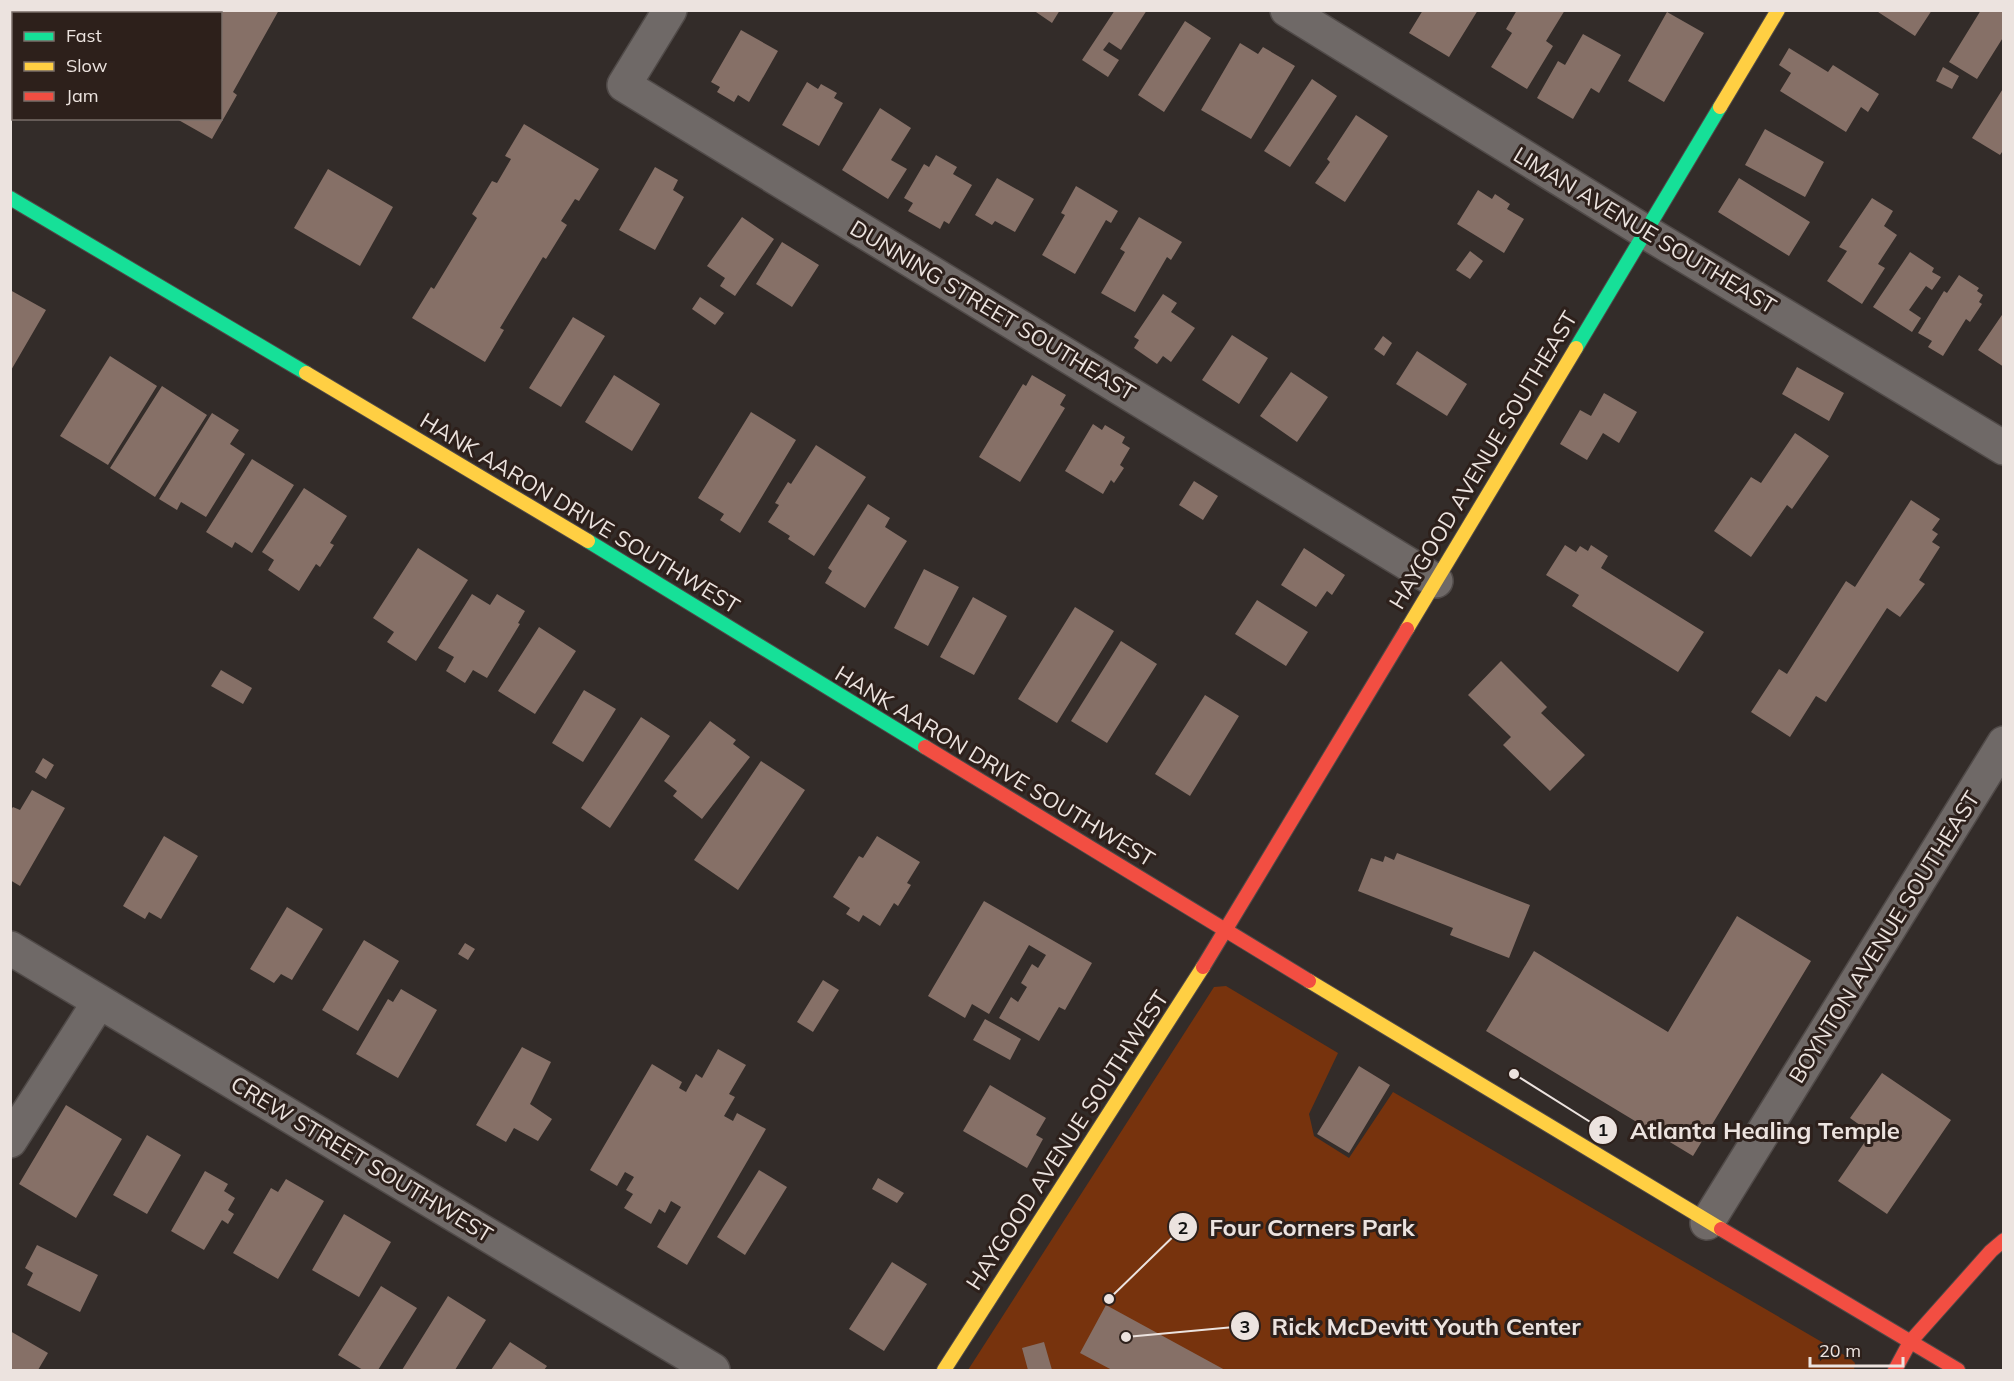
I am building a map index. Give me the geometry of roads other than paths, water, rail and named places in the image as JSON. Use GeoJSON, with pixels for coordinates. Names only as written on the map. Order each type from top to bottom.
{"type":"FeatureCollection","features":[{"type":"Feature","properties":{"kind":"main road","name":"HAYGOOD AVENUE SOUTHEAST"},"geometry":{"type":"LineString","coordinates":[[1226,932],[1778,10]]}},
{"type":"Feature","properties":{"kind":"main road","name":"HANK AARON DRIVE SOUTHWEST"},"geometry":{"type":"LineString","coordinates":[[10,198],[596,546],[1226,932],[1707,1223],[1958,1371]]}},
{"type":"Feature","properties":{"kind":"main road","name":"HAYGOOD AVENUE SOUTHWEST"},"geometry":{"type":"LineString","coordinates":[[944,1371],[1226,932]]}},
{"type":"Feature","properties":{"kind":"main road"},"geometry":{"type":"LineString","coordinates":[[1895,1371],[1910,1342],[1991,1251],[2004,1240]]}},
{"type":"Feature","properties":{"kind":"street","name":"DUNNING STREET SOUTHEAST"},"geometry":{"type":"LineString","coordinates":[[670,10],[624,85],[1436,580]]}},
{"type":"Feature","properties":{"kind":"street","name":"LIMAN AVENUE SOUTHEAST"},"geometry":{"type":"LineString","coordinates":[[1287,10],[1644,231],[2004,448]]}},
{"type":"Feature","properties":{"kind":"street","name":"BOYNTON AVENUE SOUTHEAST"},"geometry":{"type":"LineString","coordinates":[[1707,1223],[2004,743]]}},
{"type":"Feature","properties":{"kind":"street","name":"CREW STREET SOUTHWEST"},"geometry":{"type":"LineString","coordinates":[[10,948],[713,1371]]}},
{"type":"Feature","properties":{"kind":"street"},"geometry":{"type":"LineString","coordinates":[[10,1141],[99,1002]]}},
{"type":"Feature","properties":{"kind":"place","name":"Atlanta Healing Temple"},"geometry":{"type":"Point","coordinates":[1514,1074]}},
{"type":"Feature","properties":{"kind":"place","name":"Four Corners Park"},"geometry":{"type":"Point","coordinates":[1109,1299]}},
{"type":"Feature","properties":{"kind":"place","name":"Rick McDevitt Youth Center"},"geometry":{"type":"Point","coordinates":[1126,1337]}}]}
